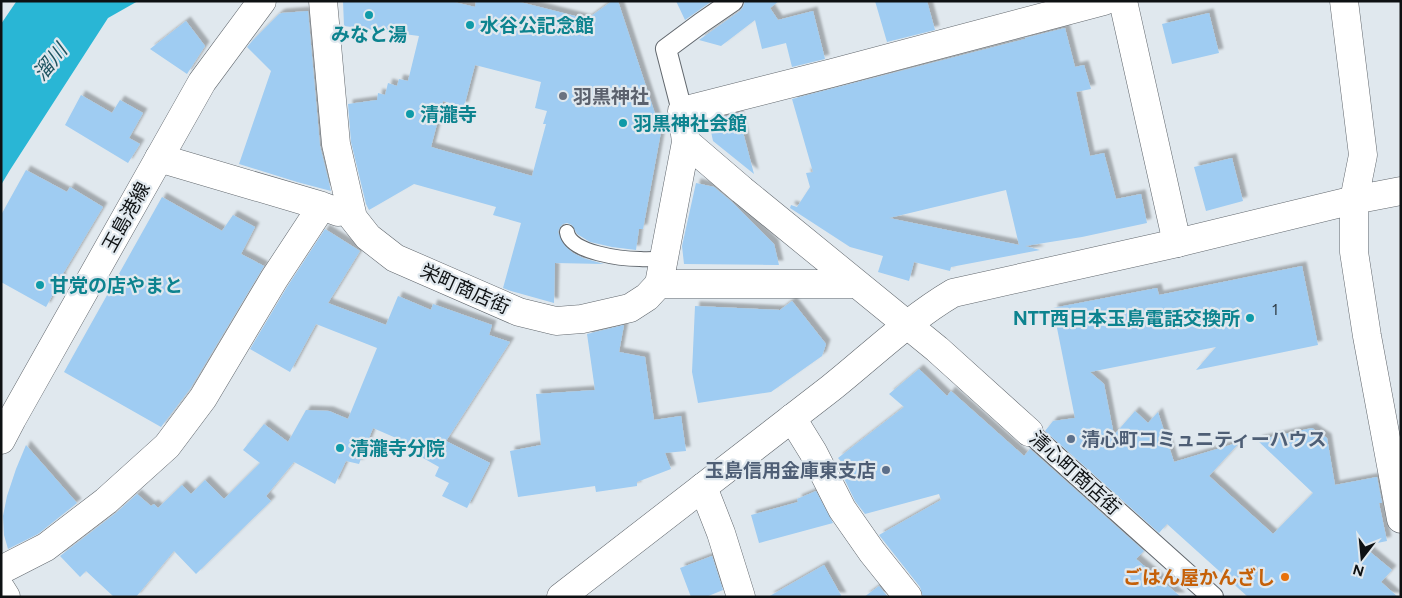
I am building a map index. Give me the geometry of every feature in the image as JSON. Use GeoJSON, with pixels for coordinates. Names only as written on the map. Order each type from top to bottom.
{"type":"FeatureCollection","features":[{"type":"Feature","properties":{"kind":"street","name":"玉島港線"},"geometry":{"type":"LineString","coordinates":[[1,440],[202,82],[262,1]]}},
{"type":"Feature","properties":{"kind":"street","name":"栄町商店街"},"geometry":{"type":"LineString","coordinates":[[323,1],[336,144],[353,218],[368,237],[395,258],[519,312],[556,321],[582,319],[630,308],[648,297],[661,271]]}},
{"type":"Feature","properties":{"kind":"street"},"geometry":{"type":"LineString","coordinates":[[733,1],[666,49],[682,111],[686,142],[661,271],[856,284]]}},
{"type":"Feature","properties":{"kind":"street"},"geometry":{"type":"LineString","coordinates":[[682,111],[1104,1]]}},
{"type":"Feature","properties":{"kind":"street"},"geometry":{"type":"LineString","coordinates":[[1123,1],[1178,243]]}},
{"type":"Feature","properties":{"kind":"street"},"geometry":{"type":"LineString","coordinates":[[1344,1],[1362,155],[1354,200],[1354,252],[1367,336],[1401,519]]}},
{"type":"Feature","properties":{"kind":"street","name":"清心町商店街"},"geometry":{"type":"LineString","coordinates":[[686,142],[937,349],[1213,597]]}},
{"type":"Feature","properties":{"kind":"street"},"geometry":{"type":"LineString","coordinates":[[159,158],[322,206],[353,218]]}},
{"type":"Feature","properties":{"kind":"street"},"geometry":{"type":"LineString","coordinates":[[561,597],[792,418],[936,302],[953,293],[1178,243],[1354,200],[1401,191]]}},
{"type":"Feature","properties":{"kind":"street"},"geometry":{"type":"LineString","coordinates":[[1,570],[46,547],[106,501],[167,446],[203,398],[274,279],[322,206]]}},
{"type":"Feature","properties":{"kind":"street"},"geometry":{"type":"LineString","coordinates":[[792,418],[813,452],[842,509],[872,552],[908,597]]}},
{"type":"Feature","properties":{"kind":"street"},"geometry":{"type":"LineString","coordinates":[[703,487],[722,533],[741,597]]}},
{"type":"Feature","properties":{"kind":"street"},"geometry":{"type":"LineString","coordinates":[[1,589],[6,597]]}},
{"type":"Feature","properties":{"kind":"lane"},"geometry":{"type":"LineString","coordinates":[[567,232],[571,241],[576,245],[598,254],[641,259],[661,271]]}},
{"type":"Feature","properties":{"kind":"water","name":"溜川"},"geometry":{"type":"Polygon","coordinates":[[[138,1],[108,18],[1,185],[1,24],[16,2],[138,1]]]}},
{"type":"Feature","properties":{"kind":"building"},"geometry":{"type":"Polygon","coordinates":[[[343,1],[450,1],[475,7],[476,1],[516,1],[587,19],[612,1],[618,1],[661,132],[643,229],[639,229],[636,250],[590,242],[577,234],[572,225],[563,224],[558,232],[565,246],[583,258],[604,264],[555,263],[554,303],[503,288],[521,223],[493,215],[496,207],[414,184],[369,210],[351,142],[348,104],[377,100],[378,93],[385,95],[388,83],[397,86],[399,79],[408,81],[419,36],[344,26],[343,1]],[[475,65],[464,107],[443,101],[431,147],[532,176],[546,124],[543,124],[547,111],[535,108],[541,82],[475,65]]]}},
{"type":"Feature","properties":{"kind":"building"},"geometry":{"type":"Polygon","coordinates":[[[676,1],[712,1],[685,20],[676,1]]]}},
{"type":"Feature","properties":{"kind":"building"},"geometry":{"type":"Polygon","coordinates":[[[745,1],[779,1],[770,8],[778,20],[813,11],[825,59],[792,67],[786,43],[762,49],[755,20],[721,46],[699,40],[740,11],[745,1]]]}},
{"type":"Feature","properties":{"kind":"building"},"geometry":{"type":"Polygon","coordinates":[[[875,1],[927,1],[935,30],[887,42],[875,1]]]}},
{"type":"Feature","properties":{"kind":"building"},"geometry":{"type":"Polygon","coordinates":[[[308,11],[320,146],[331,191],[239,164],[271,71],[247,47],[279,14],[308,11]]]}},
{"type":"Feature","properties":{"kind":"building"},"geometry":{"type":"Polygon","coordinates":[[[1209,13],[1219,53],[1172,64],[1162,24],[1209,13]]]}},
{"type":"Feature","properties":{"kind":"building"},"geometry":{"type":"Polygon","coordinates":[[[186,21],[205,46],[187,74],[150,49],[186,21]]]}},
{"type":"Feature","properties":{"kind":"building"},"geometry":{"type":"Polygon","coordinates":[[[1065,28],[1075,67],[1084,65],[1091,89],[1076,92],[1090,156],[1104,153],[1116,199],[1141,194],[1147,223],[1082,237],[1025,246],[1040,250],[951,267],[950,271],[914,262],[909,281],[878,272],[883,256],[850,247],[790,208],[791,205],[797,207],[810,187],[806,173],[813,172],[792,99],[1065,28]],[[1006,190],[889,218],[1019,245],[1006,190]]]}},
{"type":"Feature","properties":{"kind":"building"},"geometry":{"type":"Polygon","coordinates":[[[81,95],[112,113],[120,100],[143,113],[129,138],[140,144],[128,163],[65,125],[81,95]]]}},
{"type":"Feature","properties":{"kind":"building"},"geometry":{"type":"Polygon","coordinates":[[[738,113],[754,174],[713,141],[710,127],[712,120],[738,113]]]}},
{"type":"Feature","properties":{"kind":"building"},"geometry":{"type":"Polygon","coordinates":[[[1232,158],[1243,201],[1206,211],[1194,167],[1232,158]]]}},
{"type":"Feature","properties":{"kind":"building"},"geometry":{"type":"Polygon","coordinates":[[[26,170],[67,192],[70,187],[103,207],[61,277],[46,307],[1,282],[1,215],[26,170]]]}},
{"type":"Feature","properties":{"kind":"building"},"geometry":{"type":"Polygon","coordinates":[[[696,183],[714,187],[732,202],[774,244],[779,265],[684,264],[682,246],[696,183]]]}},
{"type":"Feature","properties":{"kind":"building"},"geometry":{"type":"Polygon","coordinates":[[[162,197],[222,231],[233,215],[255,227],[241,254],[264,266],[190,389],[161,427],[64,372],[162,197]]]}},
{"type":"Feature","properties":{"kind":"building"},"geometry":{"type":"Polygon","coordinates":[[[325,229],[360,251],[328,303],[386,325],[398,296],[431,310],[433,304],[492,325],[489,335],[510,342],[446,441],[490,463],[467,508],[442,496],[449,483],[435,476],[439,467],[416,454],[419,448],[373,428],[359,464],[346,461],[335,484],[294,462],[266,496],[271,501],[196,574],[174,551],[136,597],[114,597],[86,571],[80,577],[60,556],[116,513],[137,494],[151,506],[154,504],[158,508],[182,485],[191,494],[205,480],[224,499],[260,463],[243,450],[264,424],[288,442],[306,410],[329,411],[348,419],[377,348],[316,324],[290,372],[250,349],[325,229]]]}},
{"type":"Feature","properties":{"kind":"building"},"geometry":{"type":"Polygon","coordinates":[[[1302,266],[1318,345],[1196,370],[1216,347],[1090,372],[1104,384],[1114,435],[1135,411],[1148,423],[1158,412],[1174,462],[1240,442],[1209,476],[1273,534],[1313,493],[1257,440],[1312,428],[1327,438],[1335,485],[1377,477],[1382,503],[1379,503],[1387,541],[1363,546],[1392,570],[1381,582],[1398,597],[1248,597],[1167,524],[1159,533],[1045,431],[1053,421],[1075,418],[1053,308],[1157,288],[1159,295],[1302,266]]]}},
{"type":"Feature","properties":{"kind":"building"},"geometry":{"type":"Polygon","coordinates":[[[792,301],[826,344],[822,356],[771,392],[698,403],[692,372],[695,306],[780,310],[792,301]]]}},
{"type":"Feature","properties":{"kind":"building"},"geometry":{"type":"Polygon","coordinates":[[[624,325],[619,352],[645,357],[654,420],[681,416],[686,451],[665,453],[671,469],[637,482],[637,486],[596,492],[595,486],[518,497],[510,451],[541,445],[536,394],[595,390],[587,334],[624,325]]]}},
{"type":"Feature","properties":{"kind":"building"},"geometry":{"type":"Polygon","coordinates":[[[919,369],[947,396],[951,391],[1024,456],[1030,449],[1144,551],[1136,559],[1181,597],[923,597],[920,587],[879,535],[941,500],[939,494],[865,514],[855,501],[839,468],[844,465],[838,458],[904,407],[889,394],[919,369]]]}},
{"type":"Feature","properties":{"kind":"building"},"geometry":{"type":"Polygon","coordinates":[[[26,445],[77,503],[38,534],[8,549],[4,535],[3,516],[7,496],[26,445]]]}},
{"type":"Feature","properties":{"kind":"building"},"geometry":{"type":"Polygon","coordinates":[[[816,491],[833,523],[759,543],[751,515],[798,502],[797,499],[816,491]]]}},
{"type":"Feature","properties":{"kind":"building"},"geometry":{"type":"Polygon","coordinates":[[[712,556],[723,590],[706,597],[691,597],[680,568],[712,556]]]}},
{"type":"Feature","properties":{"kind":"building"},"geometry":{"type":"Polygon","coordinates":[[[824,565],[842,597],[768,597],[824,565]]]}},
{"type":"Feature","properties":{"kind":"building"},"geometry":{"type":"Polygon","coordinates":[[[879,586],[888,597],[864,597],[879,586]]]}},
{"type":"Feature","properties":{"kind":"place","name":"みなと湯"},"geometry":{"type":"Point","coordinates":[369,15]}},
{"type":"Feature","properties":{"kind":"place","name":"水谷公記念館"},"geometry":{"type":"Point","coordinates":[470,25]}},
{"type":"Feature","properties":{"kind":"place","name":"羽黒神社"},"geometry":{"type":"Point","coordinates":[563,96]}},
{"type":"Feature","properties":{"kind":"place","name":"清瀧寺"},"geometry":{"type":"Point","coordinates":[410,114]}},
{"type":"Feature","properties":{"kind":"place","name":"羽黒神社会館"},"geometry":{"type":"Point","coordinates":[623,123]}},
{"type":"Feature","properties":{"kind":"place","name":"甘党の店やまと"},"geometry":{"type":"Point","coordinates":[40,285]}},
{"type":"Feature","properties":{"kind":"place","name":"NTT西日本玉島電話交換所"},"geometry":{"type":"Point","coordinates":[1250,318]}},
{"type":"Feature","properties":{"kind":"place","name":"清心町コミュニティーハウス"},"geometry":{"type":"Point","coordinates":[1071,439]}},
{"type":"Feature","properties":{"kind":"place","name":"清瀧寺分院"},"geometry":{"type":"Point","coordinates":[340,448]}},
{"type":"Feature","properties":{"kind":"place","name":"玉島信用金庫東支店"},"geometry":{"type":"Point","coordinates":[886,470]}},
{"type":"Feature","properties":{"kind":"place","name":"ごはん屋かんざし"},"geometry":{"type":"Point","coordinates":[1285,577]}}]}
